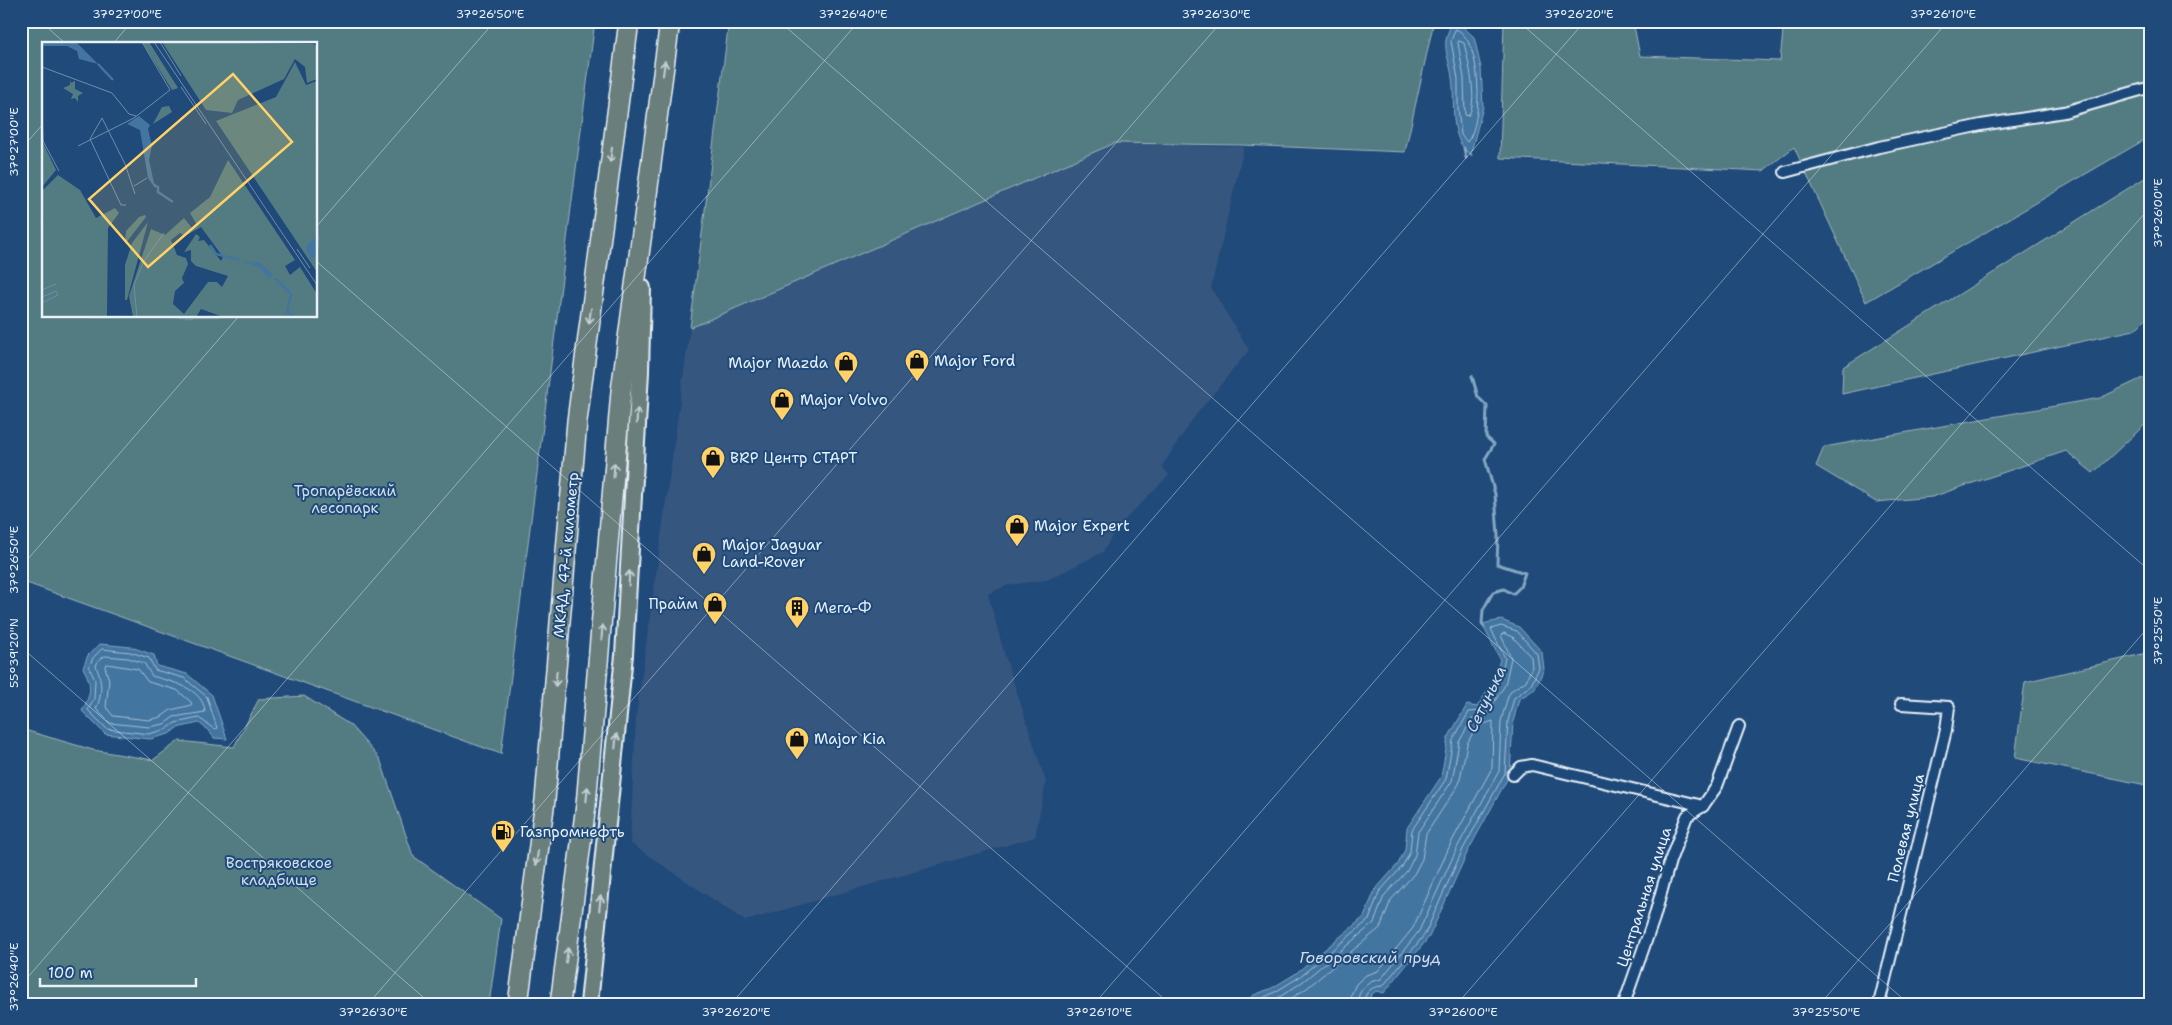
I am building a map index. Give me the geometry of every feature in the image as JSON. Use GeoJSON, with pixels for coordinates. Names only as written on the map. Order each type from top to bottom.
{"type":"FeatureCollection","features":[{"type":"Feature","properties":{"kind":"highway","name":"МКАД, 47-й километр"},"geometry":{"type":"LineString","coordinates":[[518,1004],[546,791],[577,421],[629,21]]}},
{"type":"Feature","properties":{"kind":"highway"},"geometry":{"type":"LineString","coordinates":[[560,1004],[586,805],[618,426],[670,21]]}},
{"type":"Feature","properties":{"kind":"main road"},"geometry":{"type":"LineString","coordinates":[[589,1004],[624,655],[640,372],[643,224]]}},
{"type":"Feature","properties":{"kind":"street"},"geometry":{"type":"LineString","coordinates":[[1785,172],[1879,147],[1981,125],[2064,112],[2151,87]]}},
{"type":"Feature","properties":{"kind":"street","name":"Полевая улица"},"geometry":{"type":"LineString","coordinates":[[1879,1004],[1946,730],[1949,707],[1900,704]]}},
{"type":"Feature","properties":{"kind":"street","name":"Центральная улица"},"geometry":{"type":"LineString","coordinates":[[1624,1004],[1654,918],[1670,861],[1687,816],[1703,806],[1718,786],[1739,726]]}},
{"type":"Feature","properties":{"kind":"street"},"geometry":{"type":"LineString","coordinates":[[1513,775],[1521,767],[1532,765],[1703,806]]}},
{"type":"Feature","properties":{"kind":"shaded area"},"geometry":{"type":"Polygon","coordinates":[[[1115,143],[1244,147],[1211,288],[1249,350],[1195,416],[1162,466],[1169,475],[1116,529],[1103,552],[1047,580],[1008,585],[988,594],[1005,656],[1046,782],[1035,837],[745,921],[630,843],[636,717],[690,328],[1115,143]]]}},
{"type":"Feature","properties":{"kind":"green space","name":"Тропарёвский лесопарк"},"geometry":{"type":"Polygon","coordinates":[[[21,21],[595,21],[501,754],[21,581],[21,21]]]}},
{"type":"Feature","properties":{"kind":"green space"},"geometry":{"type":"Polygon","coordinates":[[[729,21],[1434,21],[1405,152],[1241,145],[1115,143],[690,328],[729,21]]]}},
{"type":"Feature","properties":{"kind":"green space"},"geometry":{"type":"Polygon","coordinates":[[[1504,21],[1633,21],[1640,56],[1780,61],[1784,21],[2151,21],[2151,136],[1866,302],[1794,147],[1763,171],[1500,158],[1504,21]]]}},
{"type":"Feature","properties":{"kind":"green space"},"geometry":{"type":"Polygon","coordinates":[[[2151,174],[2151,315],[2134,330],[1842,394],[1843,367],[2151,174]]]}},
{"type":"Feature","properties":{"kind":"green space"},"geometry":{"type":"Polygon","coordinates":[[[2151,374],[2151,419],[2093,473],[2066,451],[1932,497],[1876,502],[1816,466],[1824,447],[2100,398],[2151,374]]]}},
{"type":"Feature","properties":{"kind":"green space"},"geometry":{"type":"Polygon","coordinates":[[[2151,652],[2151,786],[2015,758],[2025,682],[2151,652]]]}},
{"type":"Feature","properties":{"kind":"green space","name":"Востряковское кладбище"},"geometry":{"type":"Polygon","coordinates":[[[304,696],[350,725],[380,759],[413,856],[501,919],[489,1004],[21,1004],[21,729],[93,750],[153,760],[179,741],[234,747],[259,699],[304,696]]]}},
{"type":"Feature","properties":{"kind":"water"},"geometry":{"type":"Polygon","coordinates":[[[1452,21],[1461,25],[1474,37],[1481,68],[1483,107],[1471,152],[1472,156],[1464,149],[1459,140],[1454,120],[1452,78],[1446,44],[1452,21]]]}},
{"type":"Feature","properties":{"kind":"water","name":"Говоровский пруд"},"geometry":{"type":"Polygon","coordinates":[[[1501,620],[1519,627],[1542,652],[1544,669],[1535,689],[1519,699],[1513,722],[1510,774],[1468,851],[1429,937],[1384,993],[1376,991],[1371,995],[1368,1004],[1243,1004],[1254,995],[1272,988],[1295,974],[1364,917],[1375,890],[1398,864],[1405,850],[1407,828],[1441,777],[1448,738],[1467,705],[1477,707],[1494,681],[1500,659],[1482,624],[1501,620]]]}},
{"type":"Feature","properties":{"kind":"water"},"geometry":{"type":"Polygon","coordinates":[[[100,644],[131,647],[154,655],[157,666],[187,674],[212,695],[227,739],[214,738],[199,723],[177,728],[169,734],[150,739],[105,734],[82,711],[90,690],[83,668],[88,655],[100,644]]]}},
{"type":"Feature","properties":{"kind":"waterway","name":"Сетунька"},"geometry":{"type":"LineString","coordinates":[[1464,148],[1466,158]]}},
{"type":"Feature","properties":{"kind":"waterway","name":"Сетунька"},"geometry":{"type":"LineString","coordinates":[[1472,376],[1478,397],[1487,406],[1486,437],[1494,444],[1485,459],[1495,494],[1498,536],[1497,564],[1525,573],[1520,587],[1513,594],[1504,589],[1493,592],[1483,610],[1482,624],[1484,627]]}},
{"type":"Feature","properties":{"kind":"place","name":"Major Ford"},"geometry":{"type":"Point","coordinates":[917,382]}},
{"type":"Feature","properties":{"kind":"place","name":"Major Mazda"},"geometry":{"type":"Point","coordinates":[846,384]}},
{"type":"Feature","properties":{"kind":"place","name":"Major Volvo"},"geometry":{"type":"Point","coordinates":[782,421]}},
{"type":"Feature","properties":{"kind":"place","name":"BRP Центр СТАРТ"},"geometry":{"type":"Point","coordinates":[713,479]}},
{"type":"Feature","properties":{"kind":"place","name":"Major Expert"},"geometry":{"type":"Point","coordinates":[1017,547]}},
{"type":"Feature","properties":{"kind":"place","name":"Major Jaguar Land-Rover"},"geometry":{"type":"Point","coordinates":[704,575]}},
{"type":"Feature","properties":{"kind":"place","name":"Прайм"},"geometry":{"type":"Point","coordinates":[715,625]}},
{"type":"Feature","properties":{"kind":"place","name":"Мега-Ф"},"geometry":{"type":"Point","coordinates":[797,629]}},
{"type":"Feature","properties":{"kind":"place","name":"Major Kia"},"geometry":{"type":"Point","coordinates":[797,760]}},
{"type":"Feature","properties":{"kind":"place","name":"Газпромнефть"},"geometry":{"type":"Point","coordinates":[503,853]}}]}
